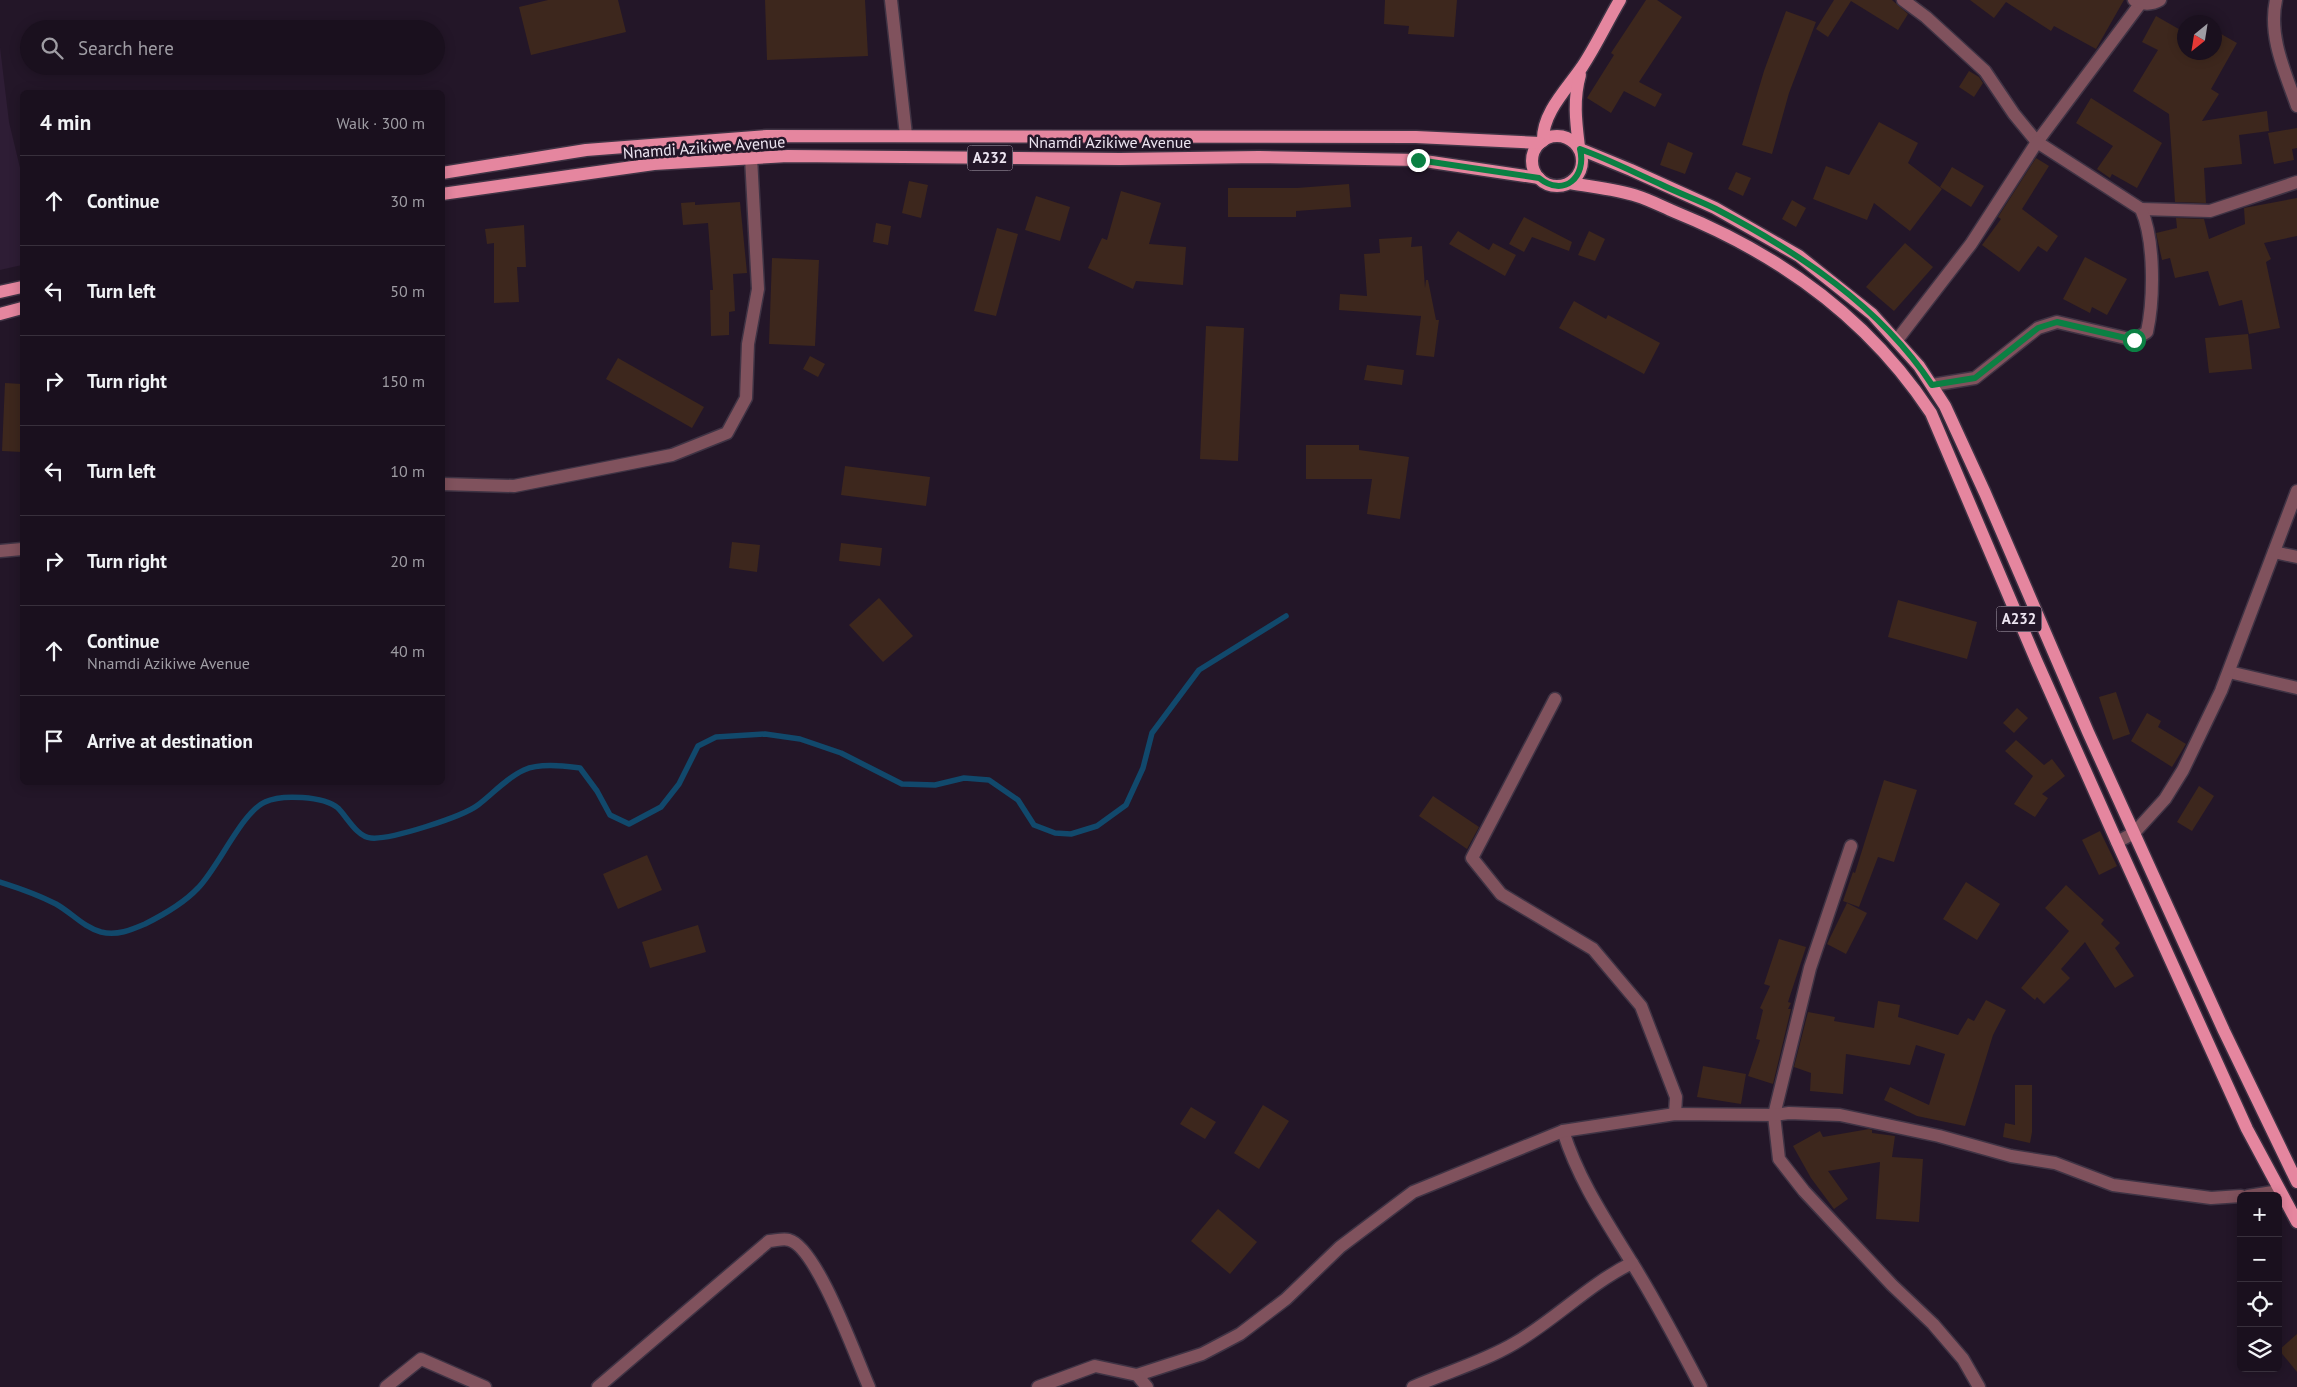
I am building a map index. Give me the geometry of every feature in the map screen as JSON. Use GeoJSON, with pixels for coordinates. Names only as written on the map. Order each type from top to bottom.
{"type":"FeatureCollection","features":[{"type":"Feature","properties":{"kind":"main road"},"geometry":{"type":"LineString","coordinates":[[1539,178],[1532,164],[1532,156],[1541,142],[1542,131],[1620,0]]}},
{"type":"Feature","properties":{"kind":"main road"},"geometry":{"type":"LineString","coordinates":[[1570,183],[1577,177],[1581,169],[1582,160],[1575,113],[1576,89],[1582,66]]}},
{"type":"Feature","properties":{"kind":"main road","name":"Nnamdi Azikiwe Avenue"},"geometry":{"type":"LineString","coordinates":[[445,173],[586,150],[767,136],[1416,137],[1541,142]]}},
{"type":"Feature","properties":{"kind":"main road","name":"A232"},"geometry":{"type":"LineString","coordinates":[[1541,142],[1554,136],[1566,138],[1580,148],[1714,208],[1798,256],[1872,314],[1919,366],[1945,406],[1985,493],[2088,732],[2224,1031],[2297,1182]]}},
{"type":"Feature","properties":{"kind":"main road","name":"Nnamdi Azikiwe Avenue"},"geometry":{"type":"LineString","coordinates":[[445,194],[654,164],[751,158],[1120,159],[1259,157],[1418,160],[1539,178]]}},
{"type":"Feature","properties":{"kind":"main road","name":"A232"},"geometry":{"type":"LineString","coordinates":[[1539,178],[1544,182],[1557,186],[1570,183],[1636,196],[1696,221],[1754,250],[1790,272],[1831,301],[1877,344],[1911,383],[1931,413],[2036,660],[2247,1129],[2297,1222]]}},
{"type":"Feature","properties":{"kind":"main road"},"geometry":{"type":"LineString","coordinates":[[0,292],[20,287]]}},
{"type":"Feature","properties":{"kind":"main road"},"geometry":{"type":"LineString","coordinates":[[0,314],[20,309]]}},
{"type":"Feature","properties":{"kind":"street"},"geometry":{"type":"LineString","coordinates":[[891,0],[906,135]]}},
{"type":"Feature","properties":{"kind":"street"},"geometry":{"type":"LineString","coordinates":[[1903,0],[1926,17],[1985,71],[2014,114],[2037,142],[2141,209],[2210,211],[2297,182]]}},
{"type":"Feature","properties":{"kind":"street"},"geometry":{"type":"LineString","coordinates":[[1897,340],[1971,244],[2037,142],[2137,2],[2155,3],[2160,0]]}},
{"type":"Feature","properties":{"kind":"street"},"geometry":{"type":"LineString","coordinates":[[2276,0],[2273,12],[2274,34],[2297,106]]}},
{"type":"Feature","properties":{"kind":"street"},"geometry":{"type":"LineString","coordinates":[[445,484],[514,486],[672,455],[727,433],[746,398],[748,344],[758,289],[751,158]]}},
{"type":"Feature","properties":{"kind":"street"},"geometry":{"type":"LineString","coordinates":[[1932,385],[1975,378],[2038,328],[2057,322],[2134,340],[2147,332],[2150,318],[2151,250],[2147,223],[2141,209]]}},
{"type":"Feature","properties":{"kind":"street"},"geometry":{"type":"LineString","coordinates":[[2117,842],[2134,833],[2165,799],[2183,770],[2229,672],[2297,491]]}},
{"type":"Feature","properties":{"kind":"street"},"geometry":{"type":"LineString","coordinates":[[0,551],[20,549]]}},
{"type":"Feature","properties":{"kind":"street"},"geometry":{"type":"LineString","coordinates":[[2274,552],[2297,557]]}},
{"type":"Feature","properties":{"kind":"street"},"geometry":{"type":"LineString","coordinates":[[2229,672],[2297,688]]}},
{"type":"Feature","properties":{"kind":"street"},"geometry":{"type":"LineString","coordinates":[[1555,699],[1472,858],[1501,894],[1593,949],[1641,1006],[1676,1097],[1675,1114]]}},
{"type":"Feature","properties":{"kind":"street"},"geometry":{"type":"LineString","coordinates":[[1850,846],[1810,968],[1774,1115],[1780,1158],[1804,1191],[1892,1285],[1933,1324],[1963,1359],[1979,1387]]}},
{"type":"Feature","properties":{"kind":"street"},"geometry":{"type":"LineString","coordinates":[[1038,1387],[1095,1366],[1137,1375],[1202,1354],[1240,1334],[1286,1299],[1340,1247],[1413,1192],[1563,1132],[1675,1114],[1774,1115],[1789,1113],[1840,1115],[1930,1134],[2011,1156],[2056,1162],[2113,1185],[2211,1198],[2237,1196]]}},
{"type":"Feature","properties":{"kind":"street"},"geometry":{"type":"LineString","coordinates":[[1563,1132],[1573,1161],[1599,1213],[1632,1263],[1674,1335],[1701,1387]]}},
{"type":"Feature","properties":{"kind":"street"},"geometry":{"type":"LineString","coordinates":[[2273,1192],[2279,1191]]}},
{"type":"Feature","properties":{"kind":"street"},"geometry":{"type":"LineString","coordinates":[[598,1387],[769,1241],[788,1240],[805,1250],[818,1271],[869,1387]]}},
{"type":"Feature","properties":{"kind":"street"},"geometry":{"type":"LineString","coordinates":[[1413,1387],[1514,1343],[1602,1280],[1632,1263]]}},
{"type":"Feature","properties":{"kind":"street"},"geometry":{"type":"LineString","coordinates":[[386,1387],[421,1359],[485,1387]]}},
{"type":"Feature","properties":{"kind":"street"},"geometry":{"type":"LineString","coordinates":[[1137,1375],[1147,1387]]}},
{"type":"Feature","properties":{"kind":"shaded area"},"geometry":{"type":"Polygon","coordinates":[[[0,47],[9,122],[20,168],[20,265],[0,270],[0,47]]]}},
{"type":"Feature","properties":{"kind":"building"},"geometry":{"type":"Polygon","coordinates":[[[548,0],[618,0],[626,32],[531,55],[519,7],[548,0]]]}},
{"type":"Feature","properties":{"kind":"building"},"geometry":{"type":"Polygon","coordinates":[[[765,0],[865,0],[868,56],[767,60],[765,0]]]}},
{"type":"Feature","properties":{"kind":"building"},"geometry":{"type":"Polygon","coordinates":[[[1385,0],[1457,0],[1454,37],[1408,34],[1409,26],[1384,24],[1385,0]]]}},
{"type":"Feature","properties":{"kind":"building"},"geometry":{"type":"Polygon","coordinates":[[[1646,0],[1657,0],[1682,17],[1639,82],[1662,94],[1655,107],[1624,91],[1611,113],[1587,98],[1614,55],[1611,53],[1646,0]]]}},
{"type":"Feature","properties":{"kind":"building"},"geometry":{"type":"Polygon","coordinates":[[[1834,0],[1892,0],[1908,14],[1898,30],[1851,1],[1828,37],[1816,29],[1834,0]]]}},
{"type":"Feature","properties":{"kind":"building"},"geometry":{"type":"Polygon","coordinates":[[[1970,0],[2124,0],[2096,49],[2054,26],[2051,31],[2006,2],[1994,18],[1970,0]]]}},
{"type":"Feature","properties":{"kind":"building"},"geometry":{"type":"Polygon","coordinates":[[[1786,11],[1816,22],[1789,93],[1772,154],[1742,145],[1764,71],[1786,11]]]}},
{"type":"Feature","properties":{"kind":"building"},"geometry":{"type":"Polygon","coordinates":[[[2156,16],[2177,28],[2177,60],[2222,60],[2222,35],[2237,43],[2211,89],[2219,94],[2202,121],[2267,111],[2269,131],[2239,135],[2242,164],[2204,168],[2206,203],[2175,202],[2169,114],[2133,91],[2158,50],[2142,42],[2156,16]]]}},
{"type":"Feature","properties":{"kind":"building"},"geometry":{"type":"Polygon","coordinates":[[[1969,71],[1979,77],[1983,83],[1974,97],[1959,87],[1969,71]]]}},
{"type":"Feature","properties":{"kind":"building"},"geometry":{"type":"Polygon","coordinates":[[[2091,98],[2162,143],[2137,188],[2112,174],[2110,178],[2097,169],[2113,146],[2076,123],[2091,98]]]}},
{"type":"Feature","properties":{"kind":"building"},"geometry":{"type":"Polygon","coordinates":[[[1879,122],[1918,143],[1908,163],[1942,189],[1910,231],[1874,203],[1867,220],[1813,199],[1826,166],[1849,175],[1879,122]]]}},
{"type":"Feature","properties":{"kind":"building"},"geometry":{"type":"Polygon","coordinates":[[[2297,128],[2297,148],[2292,149],[2294,160],[2274,164],[2268,133],[2297,128]]]}},
{"type":"Feature","properties":{"kind":"building"},"geometry":{"type":"Polygon","coordinates":[[[1668,142],[1693,153],[1685,174],[1660,165],[1668,142]]]}},
{"type":"Feature","properties":{"kind":"building"},"geometry":{"type":"Polygon","coordinates":[[[2036,158],[2049,166],[2022,209],[2058,236],[2047,252],[2038,246],[2019,272],[1982,245],[2001,219],[1998,217],[2036,158]]]}},
{"type":"Feature","properties":{"kind":"building"},"geometry":{"type":"Polygon","coordinates":[[[1952,167],[1984,186],[1971,207],[1940,187],[1952,167]]]}},
{"type":"Feature","properties":{"kind":"building"},"geometry":{"type":"Polygon","coordinates":[[[1736,172],[1751,178],[1743,196],[1728,189],[1736,172]]]}},
{"type":"Feature","properties":{"kind":"building"},"geometry":{"type":"Polygon","coordinates":[[[909,181],[928,185],[921,218],[902,213],[909,181]]]}},
{"type":"Feature","properties":{"kind":"building"},"geometry":{"type":"Polygon","coordinates":[[[1349,184],[1351,207],[1296,211],[1296,217],[1228,217],[1228,188],[1297,188],[1349,184]]]}},
{"type":"Feature","properties":{"kind":"building"},"geometry":{"type":"Polygon","coordinates":[[[1121,191],[1161,203],[1149,244],[1186,247],[1183,285],[1136,281],[1133,289],[1088,268],[1102,238],[1107,240],[1121,191]]]}},
{"type":"Feature","properties":{"kind":"building"},"geometry":{"type":"Polygon","coordinates":[[[1036,196],[1070,207],[1060,241],[1025,230],[1036,196]]]}},
{"type":"Feature","properties":{"kind":"building"},"geometry":{"type":"Polygon","coordinates":[[[2297,198],[2297,236],[2264,243],[2271,259],[2266,262],[2280,328],[2249,334],[2242,300],[2219,306],[2208,271],[2175,278],[2170,258],[2162,260],[2156,233],[2177,228],[2176,218],[2204,219],[2209,239],[2245,224],[2244,208],[2297,198]]]}},
{"type":"Feature","properties":{"kind":"building"},"geometry":{"type":"Polygon","coordinates":[[[1792,200],[1806,208],[1796,227],[1782,219],[1792,200]]]}},
{"type":"Feature","properties":{"kind":"building"},"geometry":{"type":"Polygon","coordinates":[[[695,202],[695,205],[740,202],[747,273],[733,274],[735,311],[729,312],[729,335],[711,336],[710,290],[713,290],[708,223],[683,225],[681,203],[695,202]]]}},
{"type":"Feature","properties":{"kind":"building"},"geometry":{"type":"Polygon","coordinates":[[[1524,217],[1572,242],[1569,251],[1532,237],[1524,252],[1509,244],[1524,217]]]}},
{"type":"Feature","properties":{"kind":"building"},"geometry":{"type":"Polygon","coordinates":[[[876,223],[891,226],[888,245],[873,242],[876,223]]]}},
{"type":"Feature","properties":{"kind":"building"},"geometry":{"type":"Polygon","coordinates":[[[524,225],[526,267],[517,267],[519,302],[494,303],[494,243],[487,244],[485,229],[524,225]]]}},
{"type":"Feature","properties":{"kind":"building"},"geometry":{"type":"Polygon","coordinates":[[[997,228],[1018,234],[996,316],[974,311],[997,228]]]}},
{"type":"Feature","properties":{"kind":"building"},"geometry":{"type":"Polygon","coordinates":[[[1458,231],[1489,250],[1493,243],[1516,255],[1505,276],[1449,244],[1458,231]]]}},
{"type":"Feature","properties":{"kind":"building"},"geometry":{"type":"Polygon","coordinates":[[[1589,231],[1605,239],[1595,261],[1578,255],[1589,231]]]}},
{"type":"Feature","properties":{"kind":"building"},"geometry":{"type":"Polygon","coordinates":[[[1412,237],[1411,247],[1422,246],[1425,288],[1426,280],[1428,280],[1436,320],[1439,320],[1434,357],[1416,355],[1421,316],[1339,310],[1340,294],[1367,296],[1364,254],[1380,253],[1379,239],[1412,237]]]}},
{"type":"Feature","properties":{"kind":"building"},"geometry":{"type":"Polygon","coordinates":[[[1905,243],[1933,267],[1894,311],[1866,287],[1905,243]]]}},
{"type":"Feature","properties":{"kind":"building"},"geometry":{"type":"Polygon","coordinates":[[[2085,257],[2127,279],[2107,315],[2092,307],[2090,313],[2063,299],[2085,257]]]}},
{"type":"Feature","properties":{"kind":"building"},"geometry":{"type":"Polygon","coordinates":[[[772,258],[819,260],[815,346],[769,344],[772,258]]]}},
{"type":"Feature","properties":{"kind":"building"},"geometry":{"type":"Polygon","coordinates":[[[1574,301],[1606,319],[1608,315],[1660,343],[1644,374],[1559,328],[1574,301]]]}},
{"type":"Feature","properties":{"kind":"building"},"geometry":{"type":"Polygon","coordinates":[[[1206,326],[1244,328],[1238,461],[1200,459],[1206,326]]]}},
{"type":"Feature","properties":{"kind":"building"},"geometry":{"type":"Polygon","coordinates":[[[2248,334],[2252,369],[2209,373],[2205,338],[2248,334]]]}},
{"type":"Feature","properties":{"kind":"building"},"geometry":{"type":"Polygon","coordinates":[[[810,356],[825,364],[818,377],[803,369],[810,356]]]}},
{"type":"Feature","properties":{"kind":"building"},"geometry":{"type":"Polygon","coordinates":[[[618,358],[704,407],[692,428],[606,379],[618,358]]]}},
{"type":"Feature","properties":{"kind":"building"},"geometry":{"type":"Polygon","coordinates":[[[1367,365],[1404,370],[1402,385],[1364,380],[1367,365]]]}},
{"type":"Feature","properties":{"kind":"building"},"geometry":{"type":"Polygon","coordinates":[[[5,383],[20,384],[20,452],[2,451],[5,383]]]}},
{"type":"Feature","properties":{"kind":"building"},"geometry":{"type":"Polygon","coordinates":[[[1306,445],[1359,445],[1359,450],[1409,457],[1400,519],[1367,514],[1372,479],[1306,479],[1306,445]]]}},
{"type":"Feature","properties":{"kind":"building"},"geometry":{"type":"Polygon","coordinates":[[[845,466],[930,477],[926,506],[841,495],[845,466]]]}},
{"type":"Feature","properties":{"kind":"building"},"geometry":{"type":"Polygon","coordinates":[[[732,542],[760,545],[757,572],[729,568],[732,542]]]}},
{"type":"Feature","properties":{"kind":"building"},"geometry":{"type":"Polygon","coordinates":[[[841,543],[882,548],[880,566],[839,561],[841,543]]]}},
{"type":"Feature","properties":{"kind":"building"},"geometry":{"type":"Polygon","coordinates":[[[879,598],[913,636],[883,662],[849,625],[879,598]]]}},
{"type":"Feature","properties":{"kind":"building"},"geometry":{"type":"Polygon","coordinates":[[[1898,600],[1977,622],[1967,659],[1888,637],[1898,600]]]}},
{"type":"Feature","properties":{"kind":"building"},"geometry":{"type":"Polygon","coordinates":[[[2116,692],[2130,734],[2113,740],[2099,697],[2116,692]]]}},
{"type":"Feature","properties":{"kind":"building"},"geometry":{"type":"Polygon","coordinates":[[[2017,708],[2028,718],[2014,733],[2003,723],[2017,708]]]}},
{"type":"Feature","properties":{"kind":"building"},"geometry":{"type":"Polygon","coordinates":[[[2147,713],[2161,721],[2158,727],[2186,744],[2172,767],[2131,741],[2147,713]]]}},
{"type":"Feature","properties":{"kind":"building"},"geometry":{"type":"Polygon","coordinates":[[[2016,740],[2044,765],[2052,759],[2065,776],[2042,794],[2048,798],[2035,817],[2014,804],[2033,776],[2005,751],[2016,740]]]}},
{"type":"Feature","properties":{"kind":"building"},"geometry":{"type":"Polygon","coordinates":[[[1884,780],[1917,790],[1894,862],[1878,857],[1859,907],[1843,901],[1853,872],[1855,873],[1884,780]]]}},
{"type":"Feature","properties":{"kind":"building"},"geometry":{"type":"Polygon","coordinates":[[[2199,786],[2214,796],[2192,831],[2177,822],[2199,786]]]}},
{"type":"Feature","properties":{"kind":"building"},"geometry":{"type":"Polygon","coordinates":[[[1433,796],[1479,827],[1467,849],[1419,816],[1433,796]]]}},
{"type":"Feature","properties":{"kind":"building"},"geometry":{"type":"Polygon","coordinates":[[[2100,831],[2117,866],[2099,875],[2082,840],[2100,831]]]}},
{"type":"Feature","properties":{"kind":"building"},"geometry":{"type":"Polygon","coordinates":[[[647,855],[662,890],[618,909],[603,874],[647,855]]]}},
{"type":"Feature","properties":{"kind":"building"},"geometry":{"type":"Polygon","coordinates":[[[1966,882],[2000,904],[1977,940],[1943,919],[1966,882]]]}},
{"type":"Feature","properties":{"kind":"building"},"geometry":{"type":"Polygon","coordinates":[[[2066,885],[2104,920],[2101,924],[2120,943],[2115,948],[2134,976],[2115,988],[2085,942],[2061,969],[2070,978],[2044,1004],[2037,997],[2035,1000],[2021,988],[2069,931],[2045,908],[2066,885]]]}},
{"type":"Feature","properties":{"kind":"building"},"geometry":{"type":"Polygon","coordinates":[[[1847,903],[1867,913],[1846,954],[1827,944],[1847,903]]]}},
{"type":"Feature","properties":{"kind":"building"},"geometry":{"type":"Polygon","coordinates":[[[698,925],[706,952],[650,968],[642,942],[698,925]]]}},
{"type":"Feature","properties":{"kind":"building"},"geometry":{"type":"Polygon","coordinates":[[[1779,939],[1806,947],[1788,1002],[1791,1003],[1788,1009],[1791,1009],[1773,1084],[1748,1076],[1760,1040],[1756,1039],[1763,1010],[1760,1008],[1770,986],[1764,984],[1779,939]]]}},
{"type":"Feature","properties":{"kind":"building"},"geometry":{"type":"Polygon","coordinates":[[[1986,1000],[2006,1010],[1993,1035],[1965,1126],[1917,1116],[1884,1100],[1890,1087],[1929,1105],[1945,1054],[1916,1045],[1910,1065],[1846,1054],[1843,1094],[1810,1091],[1811,1073],[1794,1067],[1808,1012],[1835,1017],[1834,1021],[1874,1028],[1878,1001],[1900,1005],[1898,1017],[1958,1035],[1968,1018],[1974,1021],[1986,1000]]]}},
{"type":"Feature","properties":{"kind":"building"},"geometry":{"type":"Polygon","coordinates":[[[1703,1066],[1746,1074],[1741,1104],[1697,1097],[1703,1066]]]}},
{"type":"Feature","properties":{"kind":"building"},"geometry":{"type":"Polygon","coordinates":[[[2015,1085],[2032,1085],[2032,1132],[2030,1143],[2003,1137],[2005,1123],[2015,1125],[2015,1085]]]}},
{"type":"Feature","properties":{"kind":"building"},"geometry":{"type":"Polygon","coordinates":[[[1263,1105],[1289,1121],[1259,1169],[1234,1153],[1263,1105]]]}},
{"type":"Feature","properties":{"kind":"building"},"geometry":{"type":"Polygon","coordinates":[[[1191,1107],[1216,1122],[1205,1139],[1180,1124],[1191,1107]]]}},
{"type":"Feature","properties":{"kind":"building"},"geometry":{"type":"Polygon","coordinates":[[[1872,1130],[1872,1133],[1895,1136],[1892,1157],[1923,1159],[1919,1222],[1876,1219],[1880,1162],[1828,1171],[1848,1199],[1834,1209],[1811,1178],[1793,1146],[1820,1131],[1823,1137],[1872,1130]]]}},
{"type":"Feature","properties":{"kind":"building"},"geometry":{"type":"Polygon","coordinates":[[[1218,1209],[1257,1242],[1230,1274],[1191,1241],[1218,1209]]]}},
{"type":"Feature","properties":{"kind":"building"},"geometry":{"type":"Polygon","coordinates":[[[2297,1334],[2297,1372],[2282,1354],[2282,1347],[2297,1334]]]}},
{"type":"Feature","properties":{"kind":"waterway"},"geometry":{"type":"LineString","coordinates":[[0,882],[56,904],[95,930],[107,933],[124,932],[159,917],[180,904],[198,888],[214,868],[248,817],[256,808],[272,799],[291,797],[313,799],[332,804],[338,808],[361,834],[366,837],[380,838],[426,827],[470,810],[484,801],[511,777],[524,770],[537,766],[559,766],[580,768],[597,791],[610,815],[629,824],[661,807],[679,784],[698,746],[716,737],[765,734],[800,739],[841,753],[902,784],[935,785],[964,778],[989,780],[1018,800],[1034,825],[1055,833],[1071,834],[1097,826],[1126,805],[1143,768],[1152,733],[1199,670],[1286,616]]}},
{"type":"Feature","properties":{"kind":"route"},"geometry":{"type":"LineString","coordinates":[[1418,160],[1539,178],[1550,185],[1557,186],[1570,183],[1577,177],[1581,169],[1582,160],[1580,149],[1631,170],[1714,208],[1798,256],[1872,314],[1919,366],[1932,385],[1975,378],[2003,358],[2038,328],[2057,322],[2134,340]]}}]}
